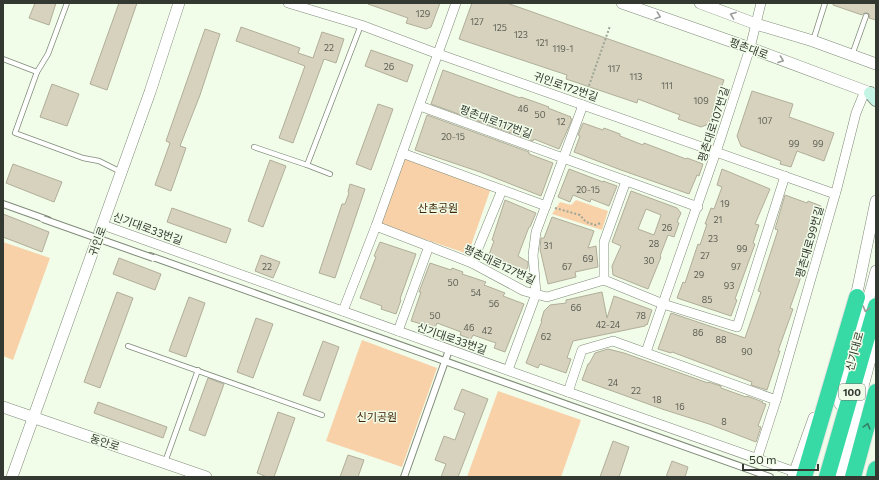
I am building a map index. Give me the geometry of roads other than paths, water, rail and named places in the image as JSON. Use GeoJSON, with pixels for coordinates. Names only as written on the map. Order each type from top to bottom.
{"type":"FeatureCollection","features":[{"type":"Feature","properties":{"kind":"highway"},"geometry":{"type":"LineString","coordinates":[[797,475],[820,421],[857,297]]}},
{"type":"Feature","properties":{"kind":"highway","name":"100"},"geometry":{"type":"LineString","coordinates":[[827,477],[876,306]]}},
{"type":"Feature","properties":{"kind":"highway","name":"100"},"geometry":{"type":"LineString","coordinates":[[853,477],[876,392]]}},
{"type":"Feature","properties":{"kind":"highway"},"geometry":{"type":"LineString","coordinates":[[874,477],[876,469]]}},
{"type":"Feature","properties":{"kind":"street","name":"귀인로"},"geometry":{"type":"LineString","coordinates":[[12,477],[150,92],[179,3]]}},
{"type":"Feature","properties":{"kind":"street","name":"귀인로172번길"},"geometry":{"type":"LineString","coordinates":[[288,3],[361,25],[438,54],[717,151],[835,194]]}},
{"type":"Feature","properties":{"kind":"street"},"geometry":{"type":"LineString","coordinates":[[343,311],[376,226],[456,3]]}},
{"type":"Feature","properties":{"kind":"street","name":"평촌대로"},"geometry":{"type":"LineString","coordinates":[[622,3],[645,7],[872,95]]}},
{"type":"Feature","properties":{"kind":"street"},"geometry":{"type":"LineString","coordinates":[[700,3],[756,24],[813,41],[875,63]]}},
{"type":"Feature","properties":{"kind":"street","name":"평촌대로107번길"},"geometry":{"type":"LineString","coordinates":[[646,352],[717,151],[750,48],[761,3]]}},
{"type":"Feature","properties":{"kind":"street","name":"평촌대로99번길"},"geometry":{"type":"LineString","coordinates":[[757,459],[776,400],[835,194],[856,113],[872,95]]}},
{"type":"Feature","properties":{"kind":"street"},"geometry":{"type":"LineString","coordinates":[[508,370],[536,294],[533,255],[536,232],[583,105]]}},
{"type":"Feature","properties":{"kind":"street","name":"평촌대로117번길"},"geometry":{"type":"LineString","coordinates":[[420,106],[563,158]]}},
{"type":"Feature","properties":{"kind":"street"},"geometry":{"type":"LineString","coordinates":[[402,153],[546,206]]}},
{"type":"Feature","properties":{"kind":"street"},"geometry":{"type":"LineString","coordinates":[[563,158],[698,207]]}},
{"type":"Feature","properties":{"kind":"street"},"geometry":{"type":"LineString","coordinates":[[626,181],[604,242],[604,280],[663,304],[737,327],[784,176]]}},
{"type":"Feature","properties":{"kind":"street"},"geometry":{"type":"LineString","coordinates":[[472,263],[502,190]]}},
{"type":"Feature","properties":{"kind":"street"},"geometry":{"type":"LineString","coordinates":[[857,297],[876,201]]}},
{"type":"Feature","properties":{"kind":"street"},"geometry":{"type":"LineString","coordinates":[[3,204],[770,477]]}},
{"type":"Feature","properties":{"kind":"street"},"geometry":{"type":"LineString","coordinates":[[43,218],[75,227]]}},
{"type":"Feature","properties":{"kind":"street","name":"신기대로33번길"},"geometry":{"type":"LineString","coordinates":[[103,225],[398,332],[757,459],[797,475]]}},
{"type":"Feature","properties":{"kind":"street","name":"평촌대로127번길"},"geometry":{"type":"LineString","coordinates":[[376,226],[472,263],[524,291],[547,297],[604,280]]}},
{"type":"Feature","properties":{"kind":"street"},"geometry":{"type":"LineString","coordinates":[[797,475],[876,242]]}},
{"type":"Feature","properties":{"kind":"street"},"geometry":{"type":"LineString","coordinates":[[118,245],[153,258]]}},
{"type":"Feature","properties":{"kind":"street"},"geometry":{"type":"LineString","coordinates":[[398,332],[429,246]]}},
{"type":"Feature","properties":{"kind":"street","name":"신기대로"},"geometry":{"type":"LineString","coordinates":[[820,477],[876,271]]}},
{"type":"Feature","properties":{"kind":"street","name":"신기대로"},"geometry":{"type":"LineString","coordinates":[[839,477],[876,337]]}},
{"type":"Feature","properties":{"kind":"street"},"geometry":{"type":"LineString","coordinates":[[568,392],[582,350],[613,341],[776,400]]}},
{"type":"Feature","properties":{"kind":"street"},"geometry":{"type":"LineString","coordinates":[[404,477],[449,350]]}},
{"type":"Feature","properties":{"kind":"street","name":"동안로"},"geometry":{"type":"LineString","coordinates":[[3,407],[206,477]]}},
{"type":"Feature","properties":{"kind":"lane"},"geometry":{"type":"LineString","coordinates":[[67,3],[48,54],[37,72],[14,133],[83,158],[99,161],[121,172]]}},
{"type":"Feature","properties":{"kind":"lane"},"geometry":{"type":"LineString","coordinates":[[813,41],[825,3]]}},
{"type":"Feature","properties":{"kind":"lane"},"geometry":{"type":"LineString","coordinates":[[852,55],[866,16]]}},
{"type":"Feature","properties":{"kind":"lane"},"geometry":{"type":"LineString","coordinates":[[307,165],[361,25]]}},
{"type":"Feature","properties":{"kind":"lane"},"geometry":{"type":"LineString","coordinates":[[3,59],[37,72]]}},
{"type":"Feature","properties":{"kind":"lane"},"geometry":{"type":"LineString","coordinates":[[254,148],[330,174]]}},
{"type":"Feature","properties":{"kind":"lane"},"geometry":{"type":"LineString","coordinates":[[128,346],[322,415]]}},
{"type":"Feature","properties":{"kind":"lane"},"geometry":{"type":"LineString","coordinates":[[165,462],[198,370]]}},
{"type":"Feature","properties":{"kind":"park label","name":"산촌공원"},"geometry":{"type":"Point","coordinates":[438,207]}},
{"type":"Feature","properties":{"kind":"park label","name":"신기공원"},"geometry":{"type":"Point","coordinates":[377,416]}}]}
